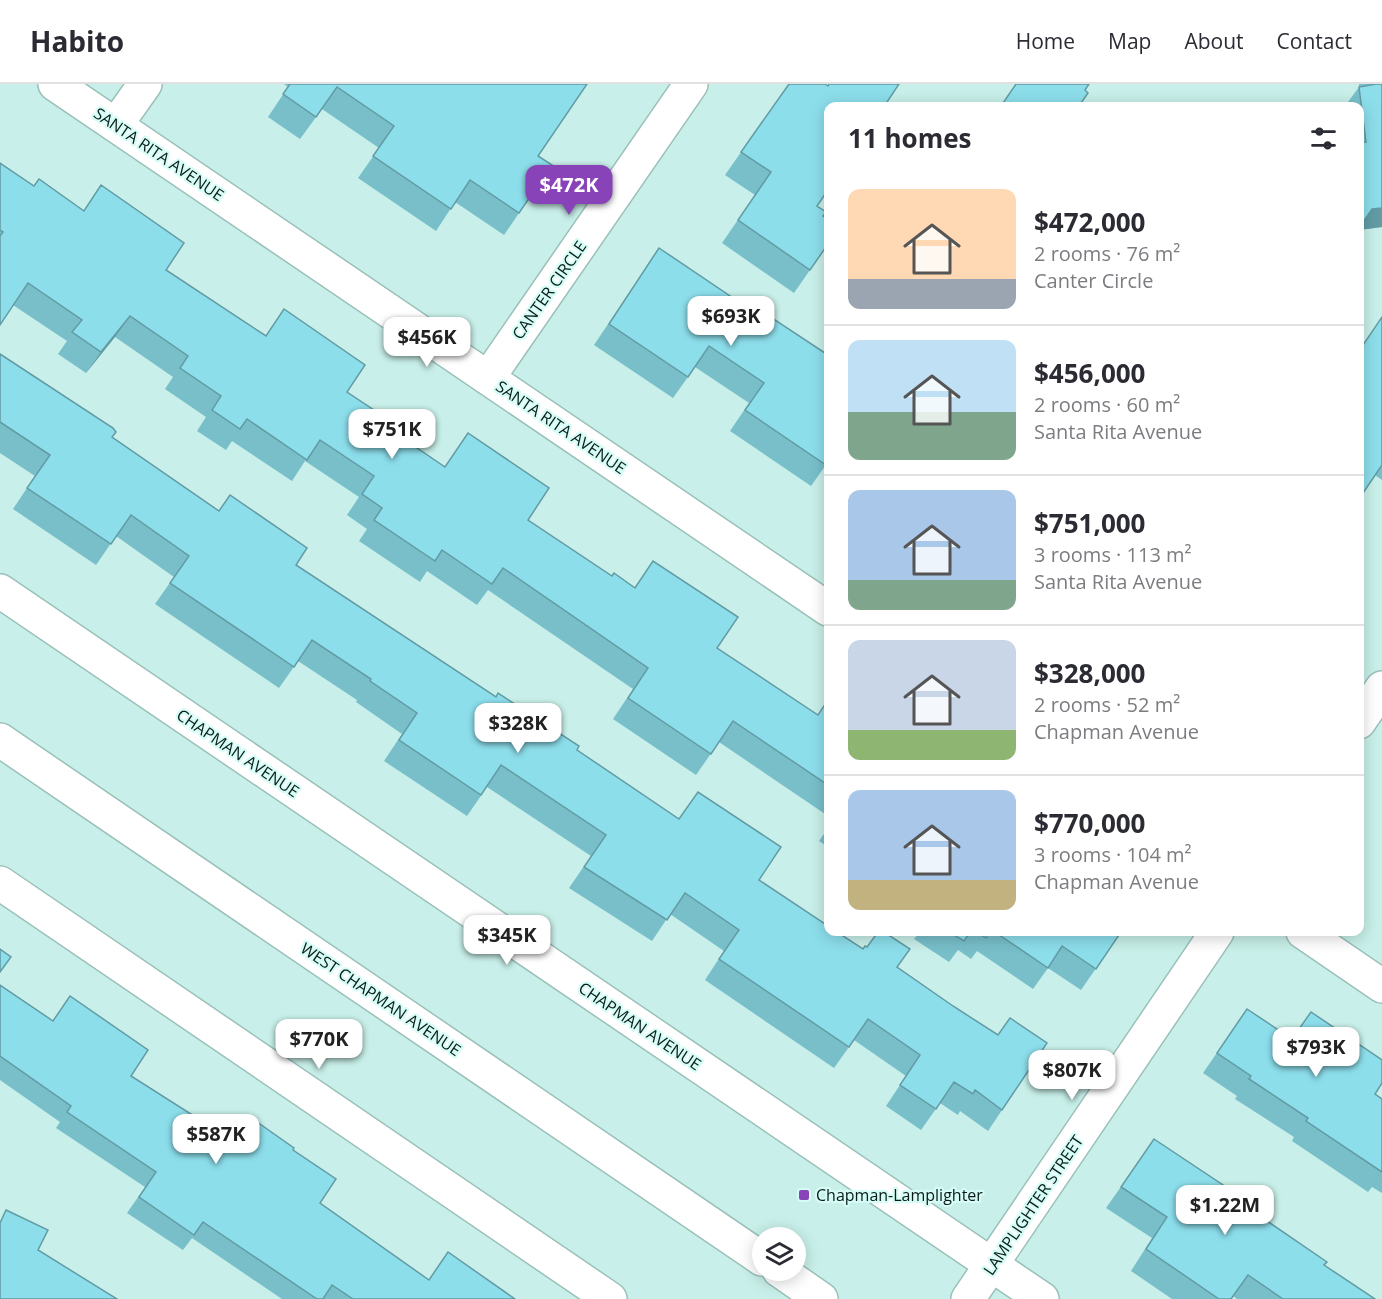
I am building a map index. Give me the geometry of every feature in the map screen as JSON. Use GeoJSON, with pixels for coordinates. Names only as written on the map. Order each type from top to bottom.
{"type":"FeatureCollection","features":[{"type":"Feature","properties":{"kind":"street","name":"SANTA RITA AVENUE"},"geometry":{"type":"LineString","coordinates":[[55,84],[824,606]]}},
{"type":"Feature","properties":{"kind":"street"},"geometry":{"type":"LineString","coordinates":[[116,125],[145,84]]}},
{"type":"Feature","properties":{"kind":"street","name":"CANTER CIRCLE"},"geometry":{"type":"LineString","coordinates":[[488,378],[692,84]]}},
{"type":"Feature","properties":{"kind":"street","name":"CHAPMAN AVENUE"},"geometry":{"type":"LineString","coordinates":[[0,591],[1042,1299]]}},
{"type":"Feature","properties":{"kind":"street"},"geometry":{"type":"LineString","coordinates":[[1364,715],[1382,688]]}},
{"type":"Feature","properties":{"kind":"street","name":"WEST CHAPMAN AVENUE"},"geometry":{"type":"LineString","coordinates":[[0,740],[752,1252]]}},
{"type":"Feature","properties":{"kind":"street"},"geometry":{"type":"LineString","coordinates":[[0,883],[610,1299]]}},
{"type":"Feature","properties":{"kind":"street","name":"LAMPLIGHTER STREET"},"geometry":{"type":"LineString","coordinates":[[968,1299],[1214,936]]}},
{"type":"Feature","properties":{"kind":"street"},"geometry":{"type":"LineString","coordinates":[[1309,936],[1382,986]]}},
{"type":"Feature","properties":{"kind":"street"},"geometry":{"type":"LineString","coordinates":[[795,1281],[821,1299]]}},
{"type":"Feature","properties":{"kind":"building"},"geometry":{"type":"Polygon","coordinates":[[[290,84],[587,84],[538,156],[552,165],[519,213],[470,180],[451,209],[373,156],[394,126],[337,87],[316,117],[283,94],[290,84]]]}},
{"type":"Feature","properties":{"kind":"building"},"geometry":{"type":"Polygon","coordinates":[[[789,84],[825,84],[828,86],[829,84],[899,84],[887,102],[824,102],[824,196],[817,206],[824,211],[824,250],[810,270],[738,220],[771,172],[741,152],[789,84]]]}},
{"type":"Feature","properties":{"kind":"building"},"geometry":{"type":"Polygon","coordinates":[[[1016,84],[1089,84],[1085,90],[1088,93],[1082,102],[1004,102],[1016,84]]]}},
{"type":"Feature","properties":{"kind":"building"},"geometry":{"type":"Polygon","coordinates":[[[1382,84],[1382,208],[1372,209],[1364,221],[1364,142],[1366,142],[1364,102],[1361,102],[1359,87],[1382,84]]]}},
{"type":"Feature","properties":{"kind":"building"},"geometry":{"type":"Polygon","coordinates":[[[0,163],[34,186],[39,179],[84,211],[101,185],[184,243],[166,270],[266,336],[284,309],[365,365],[347,392],[392,422],[388,428],[445,467],[468,433],[549,488],[528,520],[612,576],[614,573],[635,588],[653,561],[738,617],[717,648],[818,715],[824,706],[824,782],[733,721],[711,754],[628,698],[648,668],[503,568],[492,584],[442,550],[435,561],[374,520],[382,508],[362,494],[374,476],[320,440],[307,460],[247,419],[240,429],[212,410],[221,396],[180,368],[188,356],[130,316],[101,352],[72,332],[82,320],[28,283],[0,325],[0,236],[3,232],[0,230],[0,163]]]}},
{"type":"Feature","properties":{"kind":"building"},"geometry":{"type":"Polygon","coordinates":[[[659,248],[751,310],[754,306],[824,352],[824,464],[745,410],[764,383],[709,346],[688,377],[609,324],[659,248]]]}},
{"type":"Feature","properties":{"kind":"building"},"geometry":{"type":"Polygon","coordinates":[[[1382,317],[1382,465],[1364,492],[1364,344],[1382,317]]]}},
{"type":"Feature","properties":{"kind":"building"},"geometry":{"type":"Polygon","coordinates":[[[0,354],[113,428],[116,432],[112,437],[219,511],[230,495],[307,548],[296,565],[496,697],[498,693],[579,746],[577,750],[679,819],[698,792],[781,847],[759,880],[824,923],[824,936],[843,936],[863,949],[875,936],[890,936],[910,949],[897,967],[953,1006],[998,1035],[1010,1018],[1047,1043],[1002,1110],[975,1090],[973,1094],[954,1082],[936,1109],[900,1085],[920,1055],[868,1019],[849,1047],[719,959],[739,930],[685,893],[667,920],[584,867],[606,835],[501,765],[481,795],[399,740],[417,713],[312,640],[294,667],[170,583],[189,556],[131,515],[111,544],[27,488],[50,455],[0,422],[0,354]]]}},
{"type":"Feature","properties":{"kind":"building"},"geometry":{"type":"Polygon","coordinates":[[[956,936],[967,936],[964,941],[956,936]]]}},
{"type":"Feature","properties":{"kind":"building"},"geometry":{"type":"Polygon","coordinates":[[[1001,936],[1118,936],[1096,969],[1062,946],[1048,968],[1001,936]]]}},
{"type":"Feature","properties":{"kind":"building"},"geometry":{"type":"Polygon","coordinates":[[[0,949],[11,957],[0,972],[0,949]]]}},
{"type":"Feature","properties":{"kind":"building"},"geometry":{"type":"Polygon","coordinates":[[[0,985],[53,1021],[70,996],[148,1050],[131,1076],[241,1146],[257,1122],[336,1179],[320,1203],[429,1280],[448,1252],[515,1299],[353,1299],[332,1285],[323,1299],[317,1299],[203,1222],[194,1235],[139,1197],[156,1172],[67,1112],[71,1106],[0,1056],[0,985]]]}},
{"type":"Feature","properties":{"kind":"building"},"geometry":{"type":"Polygon","coordinates":[[[1247,1009],[1292,1039],[1311,1012],[1382,1060],[1382,1083],[1375,1094],[1382,1099],[1382,1172],[1306,1121],[1308,1118],[1249,1079],[1251,1076],[1217,1053],[1247,1009]]]}},
{"type":"Feature","properties":{"kind":"building"},"geometry":{"type":"Polygon","coordinates":[[[1154,1139],[1235,1193],[1232,1197],[1327,1262],[1324,1265],[1375,1299],[1283,1299],[1248,1275],[1231,1299],[1219,1299],[1146,1249],[1167,1217],[1121,1187],[1154,1139]]]}},
{"type":"Feature","properties":{"kind":"building"},"geometry":{"type":"Polygon","coordinates":[[[6,1210],[48,1230],[38,1250],[117,1299],[0,1299],[0,1223],[6,1210]]]}},
{"type":"Feature","properties":{"kind":"place","name":"Chapman-Lamplighter"},"geometry":{"type":"Point","coordinates":[804,1195]}}]}
